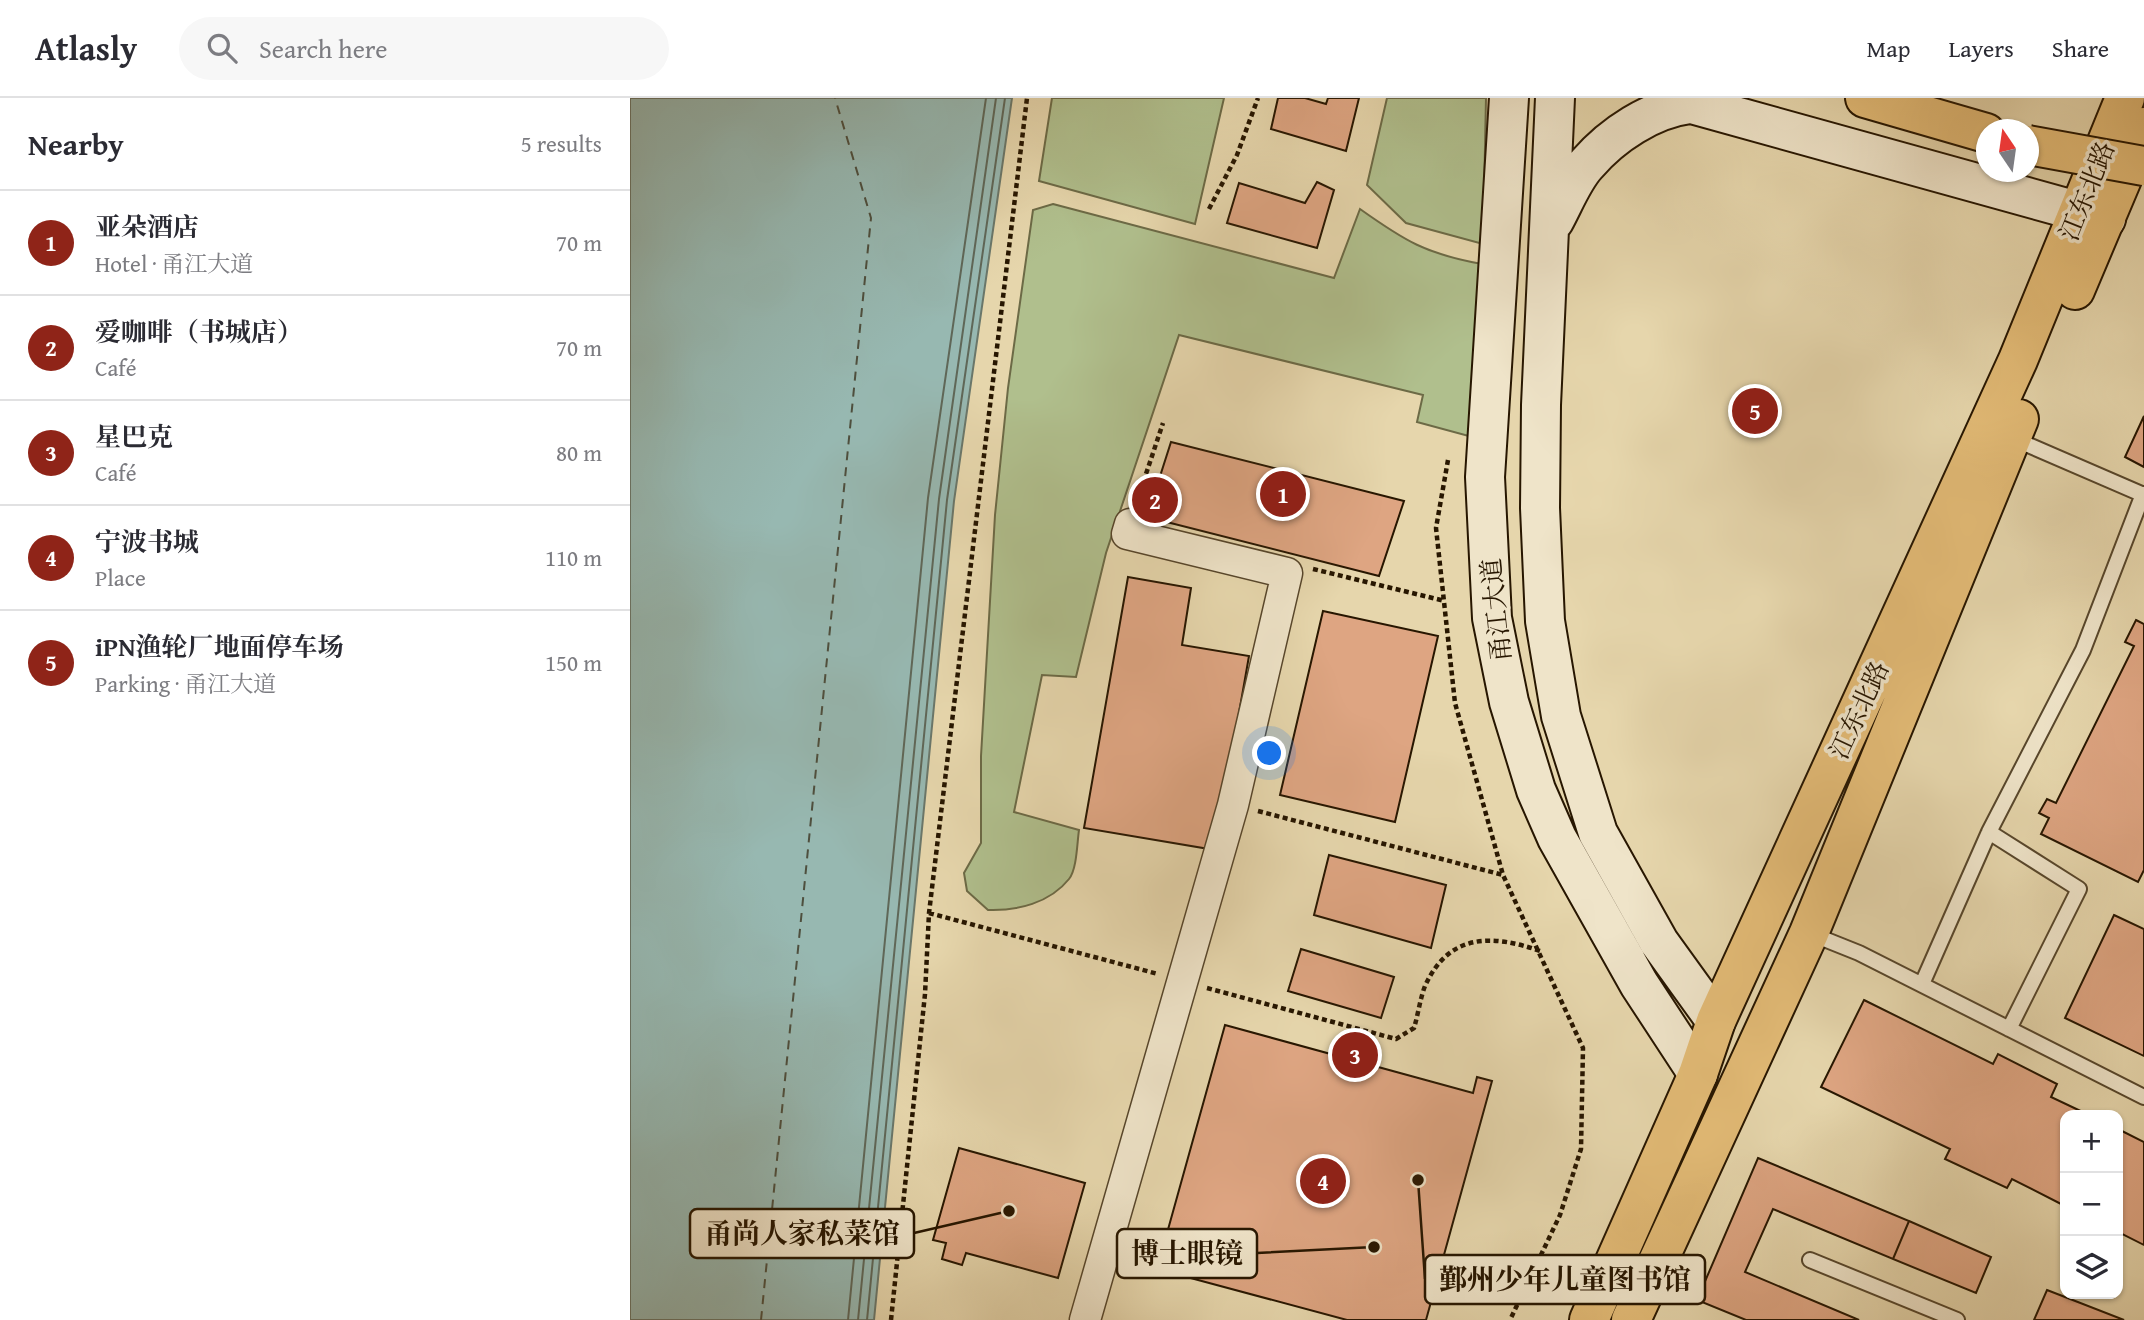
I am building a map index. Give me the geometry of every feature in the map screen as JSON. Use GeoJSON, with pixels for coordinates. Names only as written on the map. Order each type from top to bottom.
{"type":"FeatureCollection","features":[{"type":"Feature","properties":{"kind":"main road"},"geometry":{"type":"LineString","coordinates":[[1865,98],[1976,130]]}},
{"type":"Feature","properties":{"kind":"main road","name":"江东北路"},"geometry":{"type":"LineString","coordinates":[[1631,1320],[1809,933],[2011,437],[2092,215],[2124,98]]}},
{"type":"Feature","properties":{"kind":"main road","name":"江东北路"},"geometry":{"type":"LineString","coordinates":[[1588,1320],[1698,1074],[1716,1021],[2018,360],[2092,215],[2144,127]]}},
{"type":"Feature","properties":{"kind":"main road"},"geometry":{"type":"LineString","coordinates":[[2039,147],[2144,166]]}},
{"type":"Feature","properties":{"kind":"street","name":"甬江大道"},"geometry":{"type":"LineString","coordinates":[[1510,98],[1485,477],[1492,618],[1516,727],[1536,790],[1557,838],[1639,984],[1698,1074]]}},
{"type":"Feature","properties":{"kind":"street","name":"甬江大道"},"geometry":{"type":"LineString","coordinates":[[1555,98],[1541,405],[1540,508],[1545,621],[1561,716],[1598,833],[1659,942],[1716,1021]]}},
{"type":"Feature","properties":{"kind":"street"},"geometry":{"type":"LineString","coordinates":[[1549,229],[1585,165],[1613,139],[1680,101],[2092,215]]}},
{"type":"Feature","properties":{"kind":"street"},"geometry":{"type":"LineString","coordinates":[[1086,1320],[1233,805],[1287,573],[1127,534],[1130,524]]}},
{"type":"Feature","properties":{"kind":"lane"},"geometry":{"type":"LineString","coordinates":[[1922,984],[1989,832],[2083,650],[2144,495],[2011,437]]}},
{"type":"Feature","properties":{"kind":"lane"},"geometry":{"type":"LineString","coordinates":[[1989,832],[2079,889],[2010,1028]]}},
{"type":"Feature","properties":{"kind":"lane"},"geometry":{"type":"LineString","coordinates":[[1809,933],[1859,953],[2144,1097]]}},
{"type":"Feature","properties":{"kind":"lane"},"geometry":{"type":"LineString","coordinates":[[1810,1260],[1958,1320]]}},
{"type":"Feature","properties":{"kind":"path"},"geometry":{"type":"LineString","coordinates":[[891,1320],[925,994],[929,913],[1027,98]]}},
{"type":"Feature","properties":{"kind":"path"},"geometry":{"type":"LineString","coordinates":[[1209,209],[1237,155],[1258,98]]}},
{"type":"Feature","properties":{"kind":"path"},"geometry":{"type":"LineString","coordinates":[[1448,460],[1436,527],[1455,704],[1503,875],[1583,1048],[1581,1149],[1560,1215],[1510,1320]]}},
{"type":"Feature","properties":{"kind":"path"},"geometry":{"type":"LineString","coordinates":[[1233,805],[1503,875]]}},
{"type":"Feature","properties":{"kind":"path"},"geometry":{"type":"LineString","coordinates":[[929,913],[1396,1039],[1414,1028],[1424,988],[1448,955],[1467,943],[1488,938],[1540,951]]}},
{"type":"Feature","properties":{"kind":"green space"},"geometry":{"type":"Polygon","coordinates":[[[1052,98],[1224,98],[1195,224],[1039,181],[1052,98]]]}},
{"type":"Feature","properties":{"kind":"green space"},"geometry":{"type":"Polygon","coordinates":[[[1387,98],[1486,98],[1483,244],[1406,223],[1367,185],[1387,98]]]}},
{"type":"Feature","properties":{"kind":"green space"},"geometry":{"type":"Polygon","coordinates":[[[1053,204],[1334,278],[1360,209],[1417,245],[1446,256],[1482,264],[1476,438],[1417,422],[1423,395],[1179,335],[1106,553],[1076,677],[1042,675],[1014,812],[1079,830],[1074,869],[1061,887],[1043,900],[1010,909],[988,910],[967,891],[964,873],[981,843],[981,756],[995,515],[1008,388],[1033,210],[1053,204]]]}},
{"type":"Feature","properties":{"kind":"water"},"geometry":{"type":"Polygon","coordinates":[[[630,98],[1012,98],[954,501],[874,1320],[630,1320],[630,98]]]}},
{"type":"Feature","properties":{"kind":"building"},"geometry":{"type":"Polygon","coordinates":[[[1278,98],[1305,98],[1326,104],[1328,98],[1359,98],[1346,151],[1271,129],[1278,98]]]}},
{"type":"Feature","properties":{"kind":"building"},"geometry":{"type":"Polygon","coordinates":[[[1317,182],[1334,190],[1317,248],[1227,223],[1239,183],[1305,203],[1317,182]]]}},
{"type":"Feature","properties":{"kind":"building"},"geometry":{"type":"Polygon","coordinates":[[[2144,416],[2144,467],[2125,457],[2144,416]]]}},
{"type":"Feature","properties":{"kind":"building"},"geometry":{"type":"Polygon","coordinates":[[[1171,442],[1404,501],[1379,576],[1147,517],[1171,442]]]}},
{"type":"Feature","properties":{"kind":"building"},"geometry":{"type":"Polygon","coordinates":[[[1128,577],[1191,588],[1182,645],[1249,656],[1215,850],[1084,828],[1128,577]]]}},
{"type":"Feature","properties":{"kind":"building"},"geometry":{"type":"Polygon","coordinates":[[[1323,611],[1438,636],[1395,822],[1280,795],[1323,611]]]}},
{"type":"Feature","properties":{"kind":"building"},"geometry":{"type":"Polygon","coordinates":[[[2136,620],[2144,624],[2144,870],[2138,882],[2041,834],[2049,818],[2039,813],[2047,799],[2056,803],[2134,646],[2125,642],[2136,620]]]}},
{"type":"Feature","properties":{"kind":"building"},"geometry":{"type":"Polygon","coordinates":[[[1329,855],[1446,885],[1431,948],[1314,915],[1329,855]]]}},
{"type":"Feature","properties":{"kind":"building"},"geometry":{"type":"Polygon","coordinates":[[[2114,915],[2144,929],[2144,1056],[2065,1018],[2114,915]]]}},
{"type":"Feature","properties":{"kind":"building"},"geometry":{"type":"Polygon","coordinates":[[[1301,949],[1394,977],[1381,1018],[1288,991],[1301,949]]]}},
{"type":"Feature","properties":{"kind":"building"},"geometry":{"type":"Polygon","coordinates":[[[1864,1000],[1993,1064],[1998,1054],[2057,1084],[2051,1097],[2078,1110],[2060,1110],[2060,1203],[2012,1179],[2007,1188],[1945,1159],[1950,1149],[1821,1087],[1864,1000]]]}},
{"type":"Feature","properties":{"kind":"building"},"geometry":{"type":"Polygon","coordinates":[[[1225,1025],[1473,1093],[1477,1077],[1492,1081],[1426,1320],[1347,1320],[1157,1269],[1225,1025]]]}},
{"type":"Feature","properties":{"kind":"building"},"geometry":{"type":"Polygon","coordinates":[[[2123,1132],[2144,1142],[2144,1245],[2123,1234],[2123,1132]]]}},
{"type":"Feature","properties":{"kind":"building"},"geometry":{"type":"Polygon","coordinates":[[[959,1148],[1085,1183],[1058,1278],[966,1253],[962,1265],[942,1259],[946,1243],[933,1240],[959,1148]]]}},
{"type":"Feature","properties":{"kind":"building"},"geometry":{"type":"Polygon","coordinates":[[[1758,1158],[1909,1221],[1893,1259],[1773,1209],[1745,1272],[1859,1320],[1746,1320],[1697,1300],[1758,1158]]]}},
{"type":"Feature","properties":{"kind":"building"},"geometry":{"type":"Polygon","coordinates":[[[1909,1221],[1991,1257],[1976,1293],[1893,1259],[1909,1221]]]}},
{"type":"Feature","properties":{"kind":"building"},"geometry":{"type":"Polygon","coordinates":[[[2047,1290],[2060,1295],[2060,1299],[2070,1299],[2124,1320],[2034,1320],[2047,1290]]]}},
{"type":"Feature","properties":{"kind":"ferry route"},"geometry":{"type":"LineString","coordinates":[[761,1320],[871,218],[835,98]]}},
{"type":"Feature","properties":{"kind":"place","name":"iPN渔轮厂地面停车场"},"geometry":{"type":"Point","coordinates":[1755,411]}},
{"type":"Feature","properties":{"kind":"place","name":"亚朵酒店"},"geometry":{"type":"Point","coordinates":[1283,494]}},
{"type":"Feature","properties":{"kind":"place","name":"爱咖啡（书城店）"},"geometry":{"type":"Point","coordinates":[1155,500]}},
{"type":"Feature","properties":{"kind":"place","name":"星巴克"},"geometry":{"type":"Point","coordinates":[1355,1055]}},
{"type":"Feature","properties":{"kind":"place","name":"鄞州少年儿童图书馆"},"geometry":{"type":"Point","coordinates":[1418,1180]}},
{"type":"Feature","properties":{"kind":"place","name":"宁波书城"},"geometry":{"type":"Point","coordinates":[1323,1181]}},
{"type":"Feature","properties":{"kind":"place","name":"甬尚人家私菜馆"},"geometry":{"type":"Point","coordinates":[1009,1211]}},
{"type":"Feature","properties":{"kind":"place","name":"博士眼镜"},"geometry":{"type":"Point","coordinates":[1374,1247]}}]}
